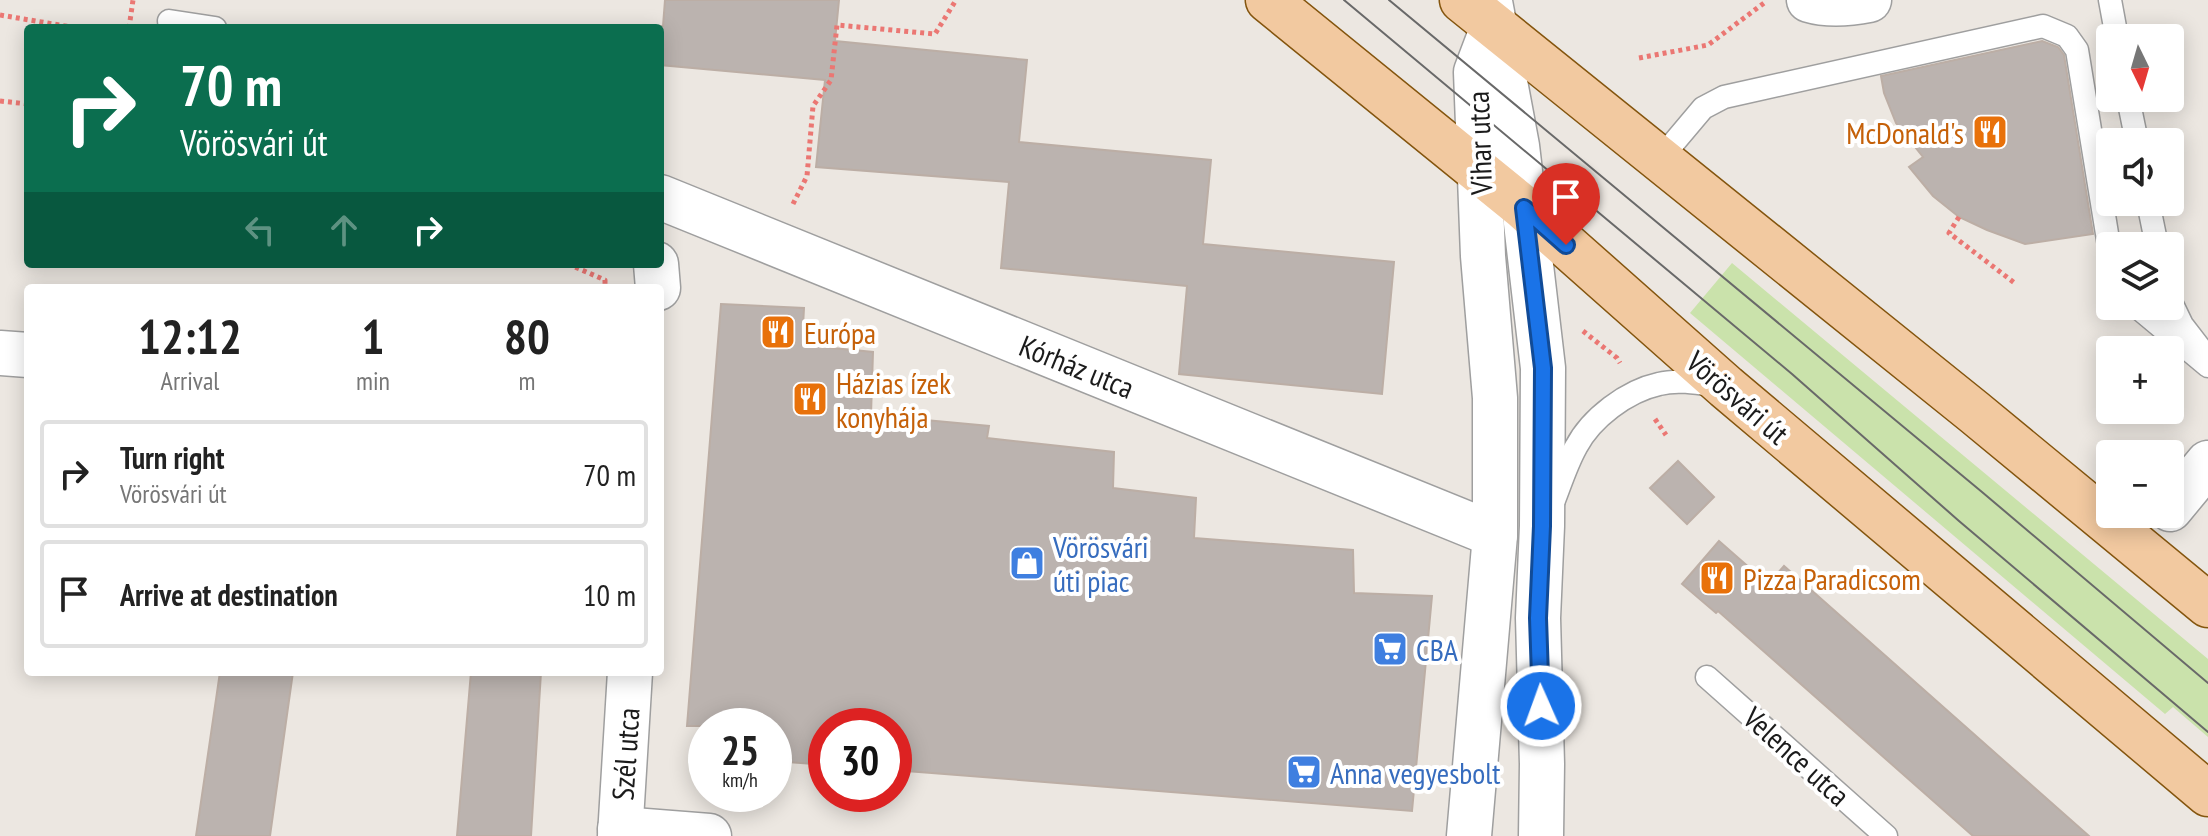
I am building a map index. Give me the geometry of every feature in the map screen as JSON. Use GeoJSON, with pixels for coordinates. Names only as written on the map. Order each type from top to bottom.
{"type":"FeatureCollection","features":[{"type":"Feature","properties":{"kind":"main road","name":"Vörösvári út"},"geometry":{"type":"LineString","coordinates":[[1268,0],[1524,208],[1726,387],[2208,794]]}},
{"type":"Feature","properties":{"kind":"main road"},"geometry":{"type":"LineString","coordinates":[[1482,8],[1660,159],[2208,605]]}},
{"type":"Feature","properties":{"kind":"street"},"geometry":{"type":"LineString","coordinates":[[1809,0],[1848,4],[1869,0]]}},
{"type":"Feature","properties":{"kind":"street","name":"Vihar utca"},"geometry":{"type":"LineString","coordinates":[[1469,836],[1495,535],[1495,398],[1483,256],[1476,72],[1482,8]]}},
{"type":"Feature","properties":{"kind":"street","name":"Vihar utca"},"geometry":{"type":"LineString","coordinates":[[1482,8],[1511,101],[1543,368],[1538,618],[1541,836]]}},
{"type":"Feature","properties":{"kind":"street","name":"Kórház utca"},"geometry":{"type":"LineString","coordinates":[[664,199],[1495,535]]}},
{"type":"Feature","properties":{"kind":"street"},"geometry":{"type":"LineString","coordinates":[[0,353],[24,355]]}},
{"type":"Feature","properties":{"kind":"street"},"geometry":{"type":"LineString","coordinates":[[2184,492],[2208,463]]}},
{"type":"Feature","properties":{"kind":"street"},"geometry":{"type":"LineString","coordinates":[[2139,547],[2155,528]]}},
{"type":"Feature","properties":{"kind":"street","name":"Szél utca"},"geometry":{"type":"LineString","coordinates":[[620,832],[630,676]]}},
{"type":"Feature","properties":{"kind":"street"},"geometry":{"type":"LineString","coordinates":[[620,832],[709,836]]}},
{"type":"Feature","properties":{"kind":"lane"},"geometry":{"type":"LineString","coordinates":[[2110,0],[2114,24]]}},
{"type":"Feature","properties":{"kind":"lane"},"geometry":{"type":"LineString","coordinates":[[169,21],[189,24]]}},
{"type":"Feature","properties":{"kind":"lane"},"geometry":{"type":"LineString","coordinates":[[1660,159],[1703,108],[1724,97],[2043,26],[2067,36],[2077,50],[2107,232]]}},
{"type":"Feature","properties":{"kind":"lane"},"geometry":{"type":"LineString","coordinates":[[2153,320],[2208,366]]}},
{"type":"Feature","properties":{"kind":"lane"},"geometry":{"type":"LineString","coordinates":[[2180,320],[2208,357]]}},
{"type":"Feature","properties":{"kind":"lane"},"geometry":{"type":"LineString","coordinates":[[1542,526],[1576,446],[1600,416],[1636,392],[1660,383],[1687,382],[1726,387]]}},
{"type":"Feature","properties":{"kind":"lane","name":"Velence utca"},"geometry":{"type":"LineString","coordinates":[[1707,677],[1886,836]]}},
{"type":"Feature","properties":{"kind":"path"},"geometry":{"type":"LineString","coordinates":[[130,24],[133,0]]}},
{"type":"Feature","properties":{"kind":"path"},"geometry":{"type":"LineString","coordinates":[[774,244],[807,176],[813,106],[831,80],[837,25],[935,34],[956,0]]}},
{"type":"Feature","properties":{"kind":"path"},"geometry":{"type":"LineString","coordinates":[[1639,58],[1708,45],[1768,0]]}},
{"type":"Feature","properties":{"kind":"path"},"geometry":{"type":"LineString","coordinates":[[0,15],[53,24]]}},
{"type":"Feature","properties":{"kind":"path"},"geometry":{"type":"LineString","coordinates":[[0,101],[24,104]]}},
{"type":"Feature","properties":{"kind":"path"},"geometry":{"type":"LineString","coordinates":[[1959,217],[1949,233],[2016,284]]}},
{"type":"Feature","properties":{"kind":"path"},"geometry":{"type":"LineString","coordinates":[[577,268],[605,280],[605,284]]}},
{"type":"Feature","properties":{"kind":"green space"},"geometry":{"type":"Polygon","coordinates":[[[1732,263],[2208,659],[2208,737],[2173,707],[2165,714],[1690,313],[1732,263]]]}},
{"type":"Feature","properties":{"kind":"building"},"geometry":{"type":"Polygon","coordinates":[[[665,0],[839,0],[835,41],[1027,60],[1019,142],[1211,160],[1203,244],[1394,262],[1382,394],[1179,374],[1187,286],[1001,268],[1009,182],[816,167],[825,80],[664,65],[665,0]]]}},
{"type":"Feature","properties":{"kind":"building","name":"McDonald's"},"geometry":{"type":"Polygon","coordinates":[[[2042,41],[2058,47],[2064,55],[2093,234],[2025,244],[1959,217],[1933,196],[1909,167],[1923,157],[1896,123],[1881,76],[2042,41]]]}},
{"type":"Feature","properties":{"kind":"building","name":"Vörösvári úti piac"},"geometry":{"type":"Polygon","coordinates":[[[721,304],[804,308],[802,345],[873,352],[871,415],[989,426],[987,438],[1114,452],[1113,488],[1196,498],[1194,538],[1353,550],[1354,593],[1432,596],[1412,811],[912,771],[912,708],[808,708],[808,764],[792,762],[792,708],[688,708],[721,304]]]}},
{"type":"Feature","properties":{"kind":"building"},"geometry":{"type":"Polygon","coordinates":[[[1678,461],[1714,497],[1687,524],[1650,488],[1678,461]]]}},
{"type":"Feature","properties":{"kind":"building"},"geometry":{"type":"Polygon","coordinates":[[[1719,541],[1768,584],[1784,566],[2089,836],[1973,836],[1718,611],[1716,613],[1682,584],[1719,541]]]}},
{"type":"Feature","properties":{"kind":"building"},"geometry":{"type":"Polygon","coordinates":[[[219,676],[292,676],[270,836],[196,836],[219,676]]]}},
{"type":"Feature","properties":{"kind":"building"},"geometry":{"type":"Polygon","coordinates":[[[471,676],[541,676],[531,836],[457,836],[471,676]]]}},
{"type":"Feature","properties":{"kind":"tram line"},"geometry":{"type":"LineString","coordinates":[[1344,0],[1792,374],[1959,521],[2208,732]]}},
{"type":"Feature","properties":{"kind":"tram line"},"geometry":{"type":"LineString","coordinates":[[1389,0],[2208,683]]}},
{"type":"Feature","properties":{"kind":"place","name":"McDonald's"},"geometry":{"type":"Point","coordinates":[1990,132]}},
{"type":"Feature","properties":{"kind":"place","name":"Európa"},"geometry":{"type":"Point","coordinates":[778,332]}},
{"type":"Feature","properties":{"kind":"place","name":"Házias ízek konyhája"},"geometry":{"type":"Point","coordinates":[810,399]}},
{"type":"Feature","properties":{"kind":"place","name":"Vörösvári úti piac"},"geometry":{"type":"Point","coordinates":[1027,563]}},
{"type":"Feature","properties":{"kind":"place","name":"Pizza Paradicsom"},"geometry":{"type":"Point","coordinates":[1717,578]}},
{"type":"Feature","properties":{"kind":"place","name":"CBA"},"geometry":{"type":"Point","coordinates":[1390,649]}},
{"type":"Feature","properties":{"kind":"place","name":"Anna vegyesbolt"},"geometry":{"type":"Point","coordinates":[1304,772]}},
{"type":"Feature","properties":{"kind":"route"},"geometry":{"type":"LineString","coordinates":[[1541,706],[1538,618],[1543,368],[1524,208],[1566,245]]}}]}
